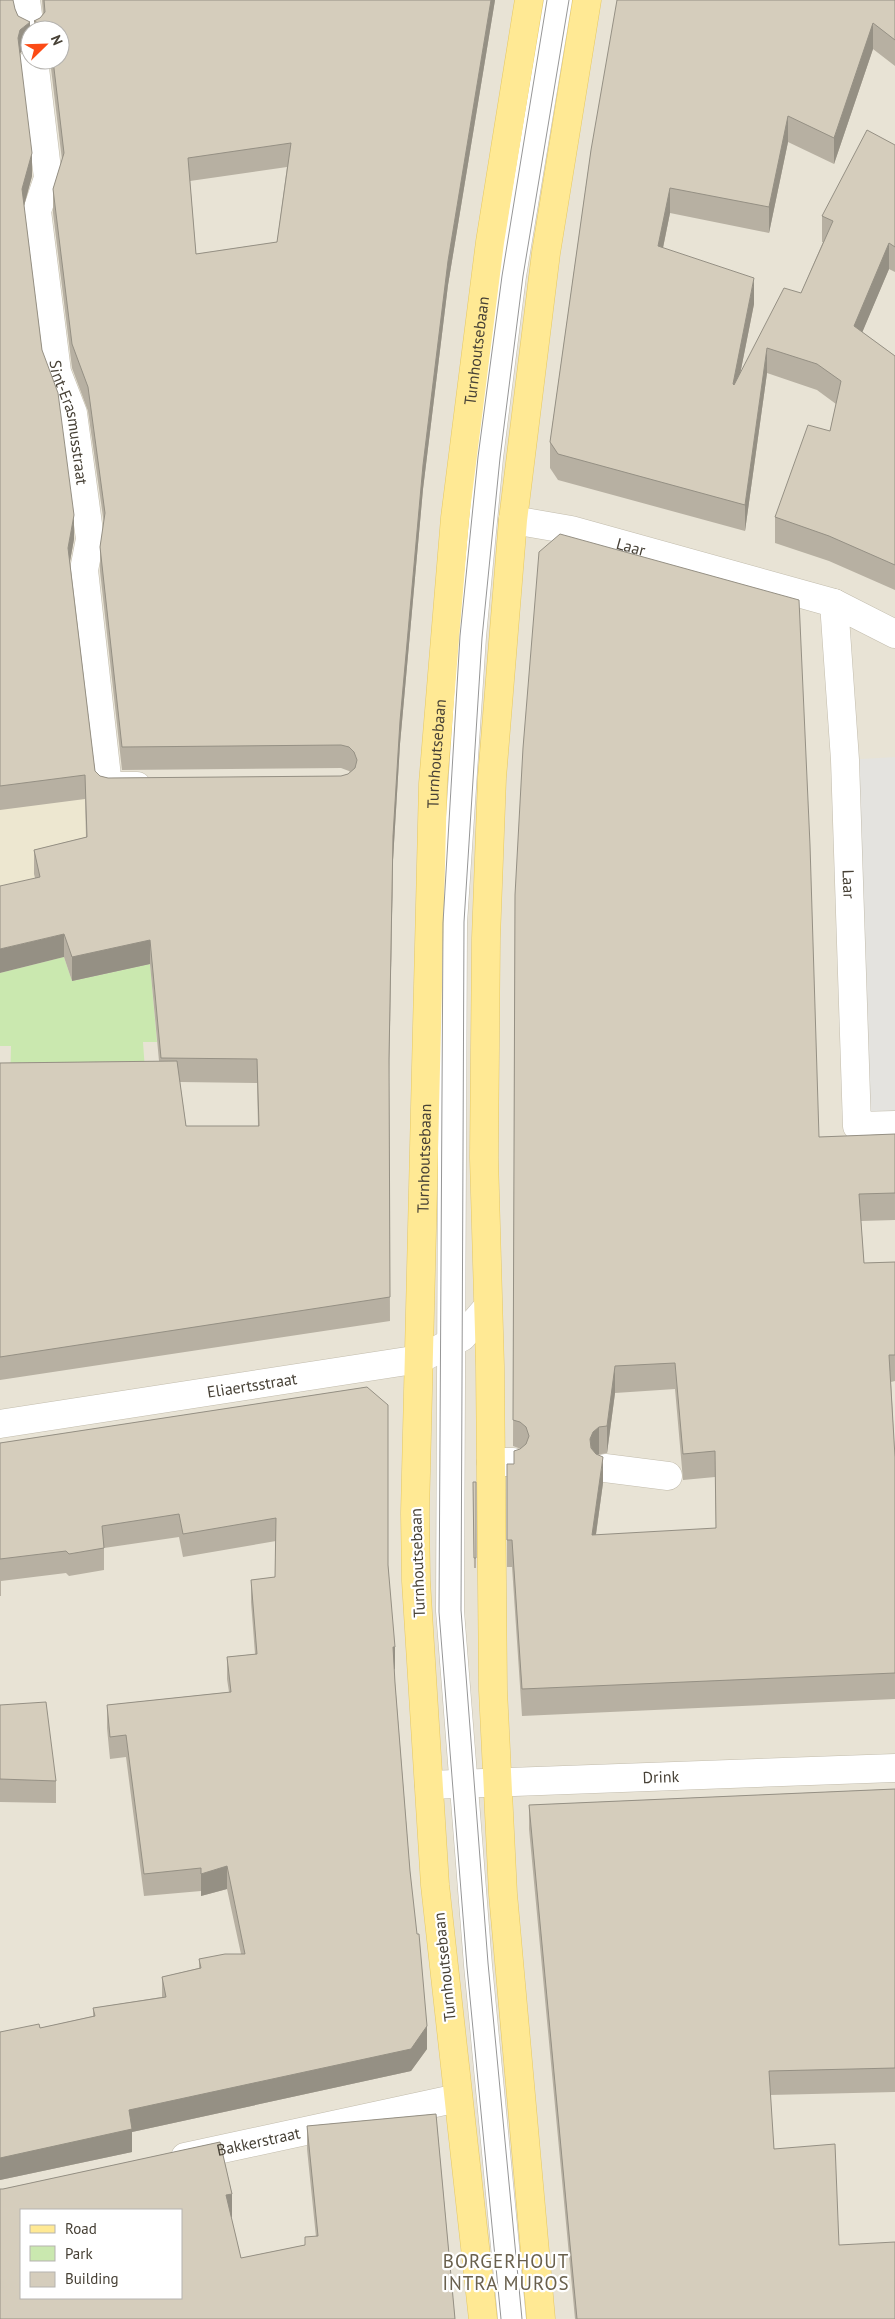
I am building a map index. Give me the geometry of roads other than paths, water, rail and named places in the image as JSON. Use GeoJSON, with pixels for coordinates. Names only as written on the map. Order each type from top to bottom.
{"type":"FeatureCollection","features":[{"type":"Feature","properties":{"kind":"main road","name":"Turnhoutsebaan"},"geometry":{"type":"LineString","coordinates":[[483,2319],[435,1885],[416,1542],[433,784],[455,518],[490,242],[529,0]]}},
{"type":"Feature","properties":{"kind":"main road"},"geometry":{"type":"LineString","coordinates":[[541,2319],[503,1894],[493,1690],[502,1462],[487,1308],[484,1158],[486,938],[492,778],[513,520],[546,253],[587,0]]}},
{"type":"Feature","properties":{"kind":"street"},"geometry":{"type":"LineString","coordinates":[[26,0],[29,20]]}},
{"type":"Feature","properties":{"kind":"street"},"geometry":{"type":"LineString","coordinates":[[512,2319],[484,2041],[450,1611],[453,923],[471,646],[501,359],[558,0]]}},
{"type":"Feature","properties":{"kind":"street","name":"Sint-Erasmusstraat"},"geometry":{"type":"LineString","coordinates":[[35,70],[48,178],[36,211],[57,372],[73,413],[90,539],[84,570],[108,786],[166,786]]}},
{"type":"Feature","properties":{"kind":"street","name":"Laar"},"geometry":{"type":"LineString","coordinates":[[513,520],[571,530],[834,603],[895,634]]}},
{"type":"Feature","properties":{"kind":"street","name":"Laar"},"geometry":{"type":"LineString","coordinates":[[834,603],[845,760],[857,1126],[895,1125]]}},
{"type":"Feature","properties":{"kind":"street","name":"Eliaertsstraat"},"geometry":{"type":"LineString","coordinates":[[0,1424],[420,1359],[462,1337],[487,1308]]}},
{"type":"Feature","properties":{"kind":"street"},"geometry":{"type":"LineString","coordinates":[[420,1359],[451,1374]]}},
{"type":"Feature","properties":{"kind":"street"},"geometry":{"type":"LineString","coordinates":[[605,1468],[668,1476]]}},
{"type":"Feature","properties":{"kind":"street","name":"Drink"},"geometry":{"type":"LineString","coordinates":[[429,1785],[895,1768]]}},
{"type":"Feature","properties":{"kind":"street","name":"Bakkerstraat"},"geometry":{"type":"LineString","coordinates":[[156,2163],[458,2098]]}},
{"type":"Feature","properties":{"kind":"tram line"},"geometry":{"type":"LineString","coordinates":[[501,2319],[467,1967],[439,1612],[443,923],[460,636],[478,457],[502,276],[547,0]]}},
{"type":"Feature","properties":{"kind":"tram line"},"geometry":{"type":"LineString","coordinates":[[522,2319],[488,1963],[461,1610],[464,922],[482,638],[500,458],[523,276],[569,0]]}},
{"type":"Feature","properties":{"kind":"district","name":"BORGERHOUT INTRA MUROS"},"geometry":{"type":"Point","coordinates":[506,2272]}}]}
